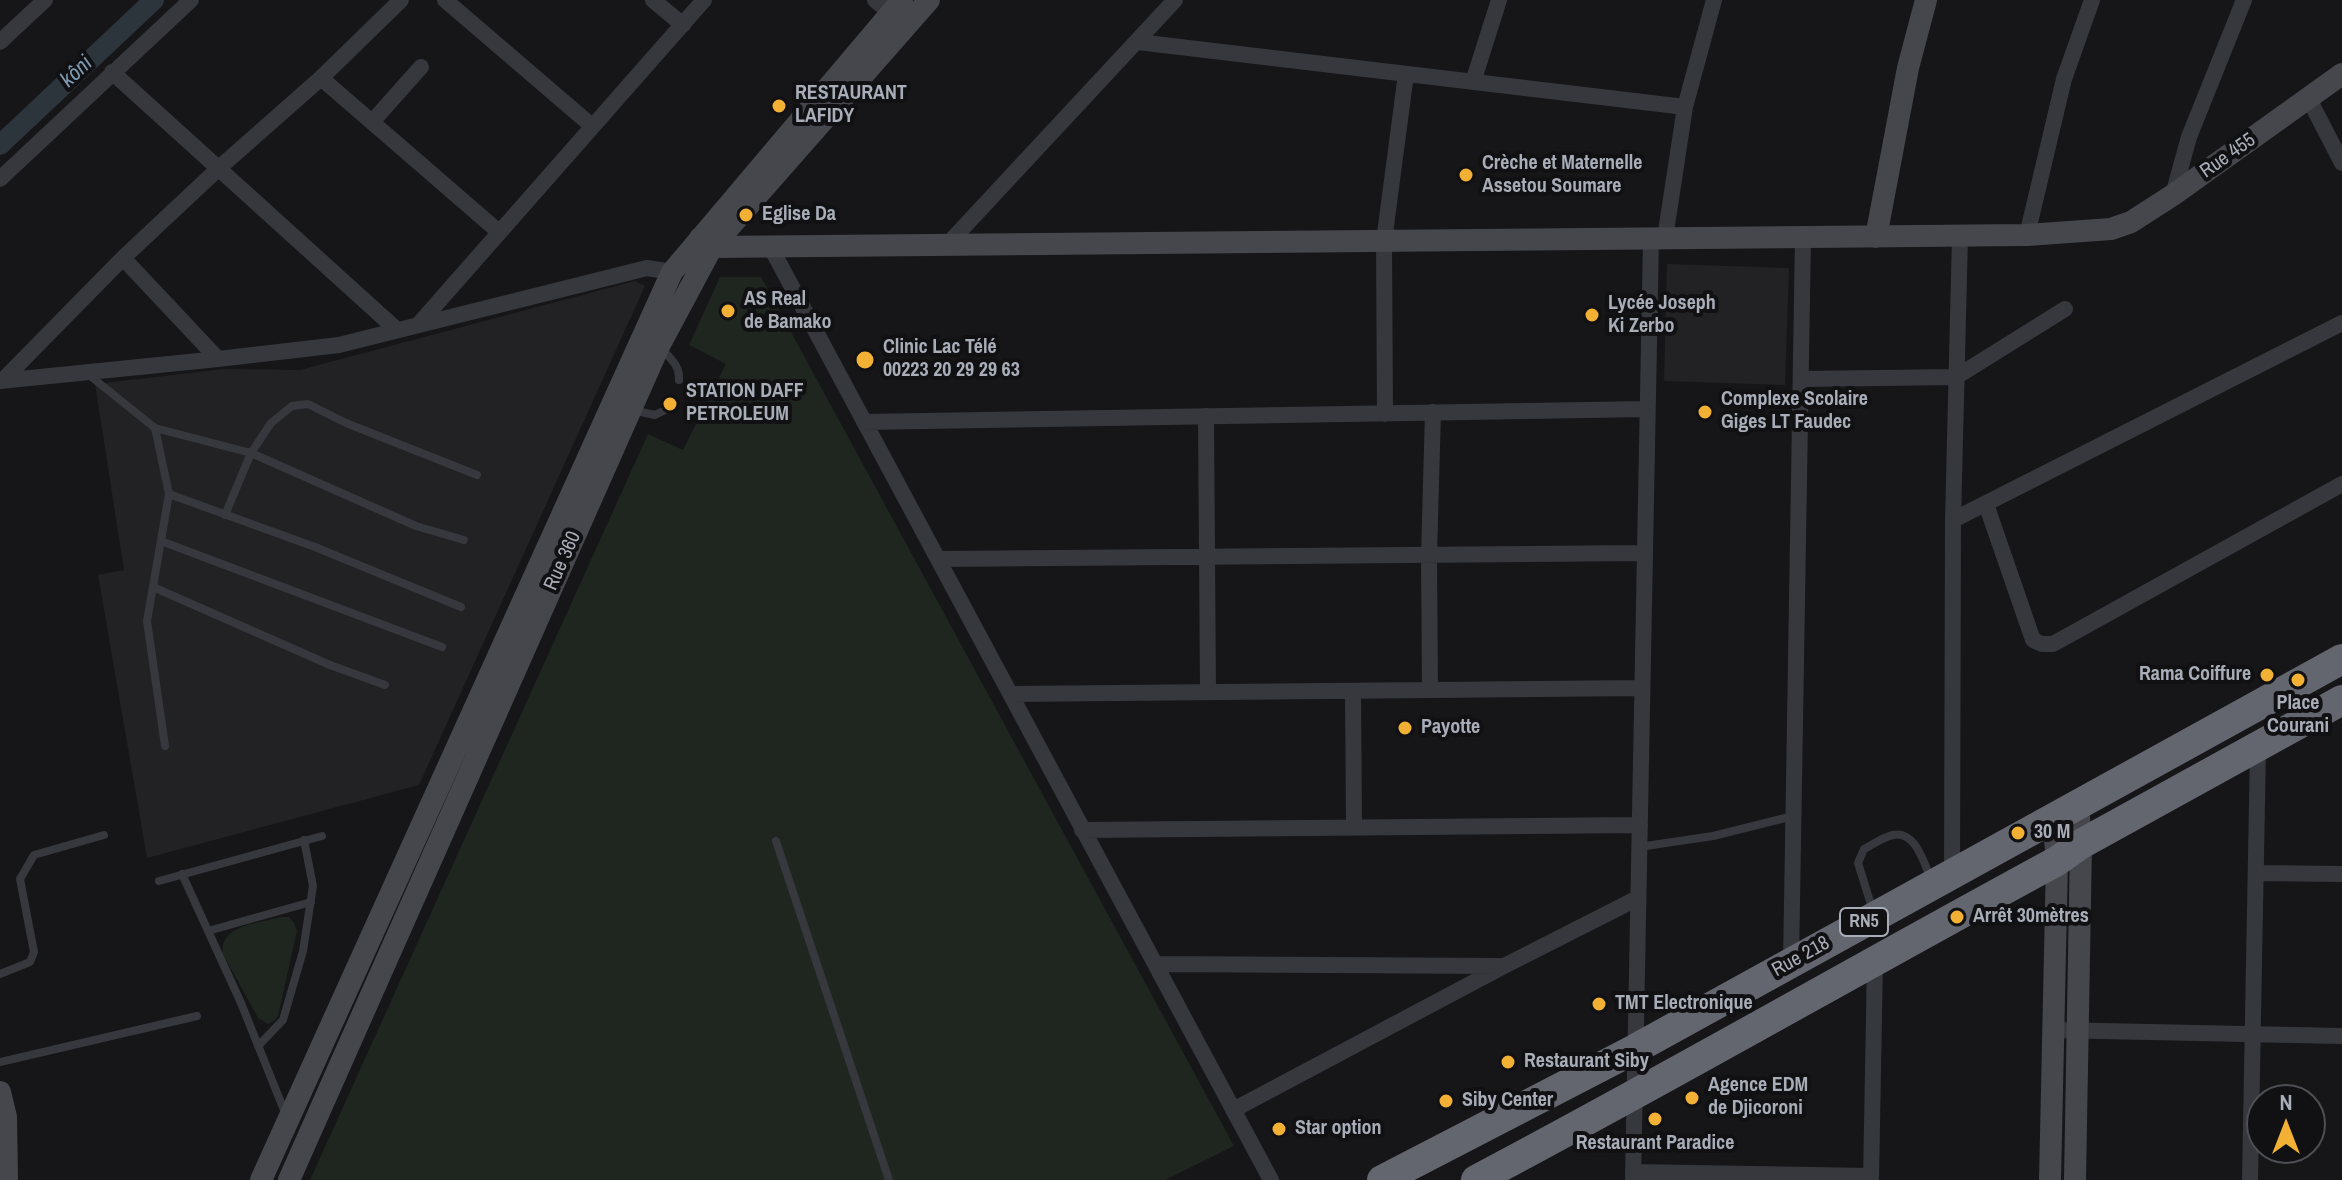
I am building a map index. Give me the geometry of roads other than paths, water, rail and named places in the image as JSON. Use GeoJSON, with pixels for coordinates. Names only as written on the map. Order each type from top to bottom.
{"type":"FeatureCollection","features":[{"type":"Feature","properties":{"kind":"highway","name":"Rue 218"},"geometry":{"type":"LineString","coordinates":[[1382,1180],[1635,1049],[2342,659]]}},
{"type":"Feature","properties":{"kind":"highway","name":"Rue 218"},"geometry":{"type":"LineString","coordinates":[[1476,1180],[1634,1096],[2342,700]]}},
{"type":"Feature","properties":{"kind":"street"},"geometry":{"type":"LineString","coordinates":[[0,42],[45,0]]}},
{"type":"Feature","properties":{"kind":"street"},"geometry":{"type":"LineString","coordinates":[[0,179],[191,0]]}},
{"type":"Feature","properties":{"kind":"street"},"geometry":{"type":"LineString","coordinates":[[1,380],[123,258],[321,78],[401,0]]}},
{"type":"Feature","properties":{"kind":"street"},"geometry":{"type":"LineString","coordinates":[[445,0],[592,126]]}},
{"type":"Feature","properties":{"kind":"street"},"geometry":{"type":"LineString","coordinates":[[653,0],[683,25]]}},
{"type":"Feature","properties":{"kind":"street"},"geometry":{"type":"LineString","coordinates":[[418,325],[704,0]]}},
{"type":"Feature","properties":{"kind":"street","name":"Rue 360"},"geometry":{"type":"LineString","coordinates":[[261,1180],[672,272],[706,243],[929,0]]}},
{"type":"Feature","properties":{"kind":"street"},"geometry":{"type":"LineString","coordinates":[[947,245],[1175,0]]}},
{"type":"Feature","properties":{"kind":"street"},"geometry":{"type":"LineString","coordinates":[[1473,82],[1499,0]]}},
{"type":"Feature","properties":{"kind":"street"},"geometry":{"type":"LineString","coordinates":[[1714,0],[1685,107],[1658,238],[1647,409],[1633,1176],[1871,1178],[1875,960]]}},
{"type":"Feature","properties":{"kind":"street"},"geometry":{"type":"LineString","coordinates":[[1876,237],[1908,68],[1926,0]]}},
{"type":"Feature","properties":{"kind":"street"},"geometry":{"type":"LineString","coordinates":[[706,243],[770,246],[947,245],[2027,235],[2064,79],[2092,0]]}},
{"type":"Feature","properties":{"kind":"street"},"geometry":{"type":"LineString","coordinates":[[2173,195],[2189,137],[2244,0]]}},
{"type":"Feature","properties":{"kind":"street","name":"Rue 360"},"geometry":{"type":"LineString","coordinates":[[289,1180],[706,243],[889,4]]}},
{"type":"Feature","properties":{"kind":"street"},"geometry":{"type":"LineString","coordinates":[[1138,42],[1685,107]]}},
{"type":"Feature","properties":{"kind":"street"},"geometry":{"type":"LineString","coordinates":[[372,122],[421,67]]}},
{"type":"Feature","properties":{"kind":"street"},"geometry":{"type":"LineString","coordinates":[[112,72],[397,330]]}},
{"type":"Feature","properties":{"kind":"street"},"geometry":{"type":"LineString","coordinates":[[1385,414],[1384,241],[1406,74]]}},
{"type":"Feature","properties":{"kind":"street","name":"Rue 455"},"geometry":{"type":"LineString","coordinates":[[2027,235],[2111,229],[2131,222],[2342,74]]}},
{"type":"Feature","properties":{"kind":"street"},"geometry":{"type":"LineString","coordinates":[[321,78],[499,232]]}},
{"type":"Feature","properties":{"kind":"street"},"geometry":{"type":"LineString","coordinates":[[2309,99],[2342,163]]}},
{"type":"Feature","properties":{"kind":"street"},"geometry":{"type":"LineString","coordinates":[[1942,878],[1960,236]]}},
{"type":"Feature","properties":{"kind":"street"},"geometry":{"type":"LineString","coordinates":[[1791,963],[1803,237]]}},
{"type":"Feature","properties":{"kind":"street"},"geometry":{"type":"LineString","coordinates":[[770,246],[1271,1180]]}},
{"type":"Feature","properties":{"kind":"street"},"geometry":{"type":"LineString","coordinates":[[123,258],[218,359]]}},
{"type":"Feature","properties":{"kind":"street"},"geometry":{"type":"LineString","coordinates":[[1,380],[339,345],[647,268],[672,272]]}},
{"type":"Feature","properties":{"kind":"street"},"geometry":{"type":"LineString","coordinates":[[1801,379],[1956,377],[2065,309]]}},
{"type":"Feature","properties":{"kind":"street"},"geometry":{"type":"LineString","coordinates":[[1953,520],[2342,323]]}},
{"type":"Feature","properties":{"kind":"street"},"geometry":{"type":"LineString","coordinates":[[864,422],[1647,409]]}},
{"type":"Feature","properties":{"kind":"street"},"geometry":{"type":"LineString","coordinates":[[1430,690],[1429,555],[1433,412]]}},
{"type":"Feature","properties":{"kind":"street"},"geometry":{"type":"LineString","coordinates":[[1206,416],[1208,692]]}},
{"type":"Feature","properties":{"kind":"street"},"geometry":{"type":"LineString","coordinates":[[1986,504],[2033,640],[2053,644],[2342,484]]}},
{"type":"Feature","properties":{"kind":"street"},"geometry":{"type":"LineString","coordinates":[[938,559],[1645,553]]}},
{"type":"Feature","properties":{"kind":"street"},"geometry":{"type":"LineString","coordinates":[[1011,694],[1642,688]]}},
{"type":"Feature","properties":{"kind":"street"},"geometry":{"type":"LineString","coordinates":[[1353,691],[1354,827]]}},
{"type":"Feature","properties":{"kind":"street"},"geometry":{"type":"LineString","coordinates":[[2250,1180],[2258,748]]}},
{"type":"Feature","properties":{"kind":"street"},"geometry":{"type":"LineString","coordinates":[[2065,810],[2078,1031],[2075,1180]]}},
{"type":"Feature","properties":{"kind":"street"},"geometry":{"type":"LineString","coordinates":[[1082,830],[1640,825]]}},
{"type":"Feature","properties":{"kind":"street"},"geometry":{"type":"LineString","coordinates":[[2050,1180],[2053,1030],[2069,853]]}},
{"type":"Feature","properties":{"kind":"street"},"geometry":{"type":"LineString","coordinates":[[2256,873],[2342,874]]}},
{"type":"Feature","properties":{"kind":"street"},"geometry":{"type":"LineString","coordinates":[[1233,1110],[1638,898]]}},
{"type":"Feature","properties":{"kind":"street"},"geometry":{"type":"LineString","coordinates":[[1155,964],[1504,966]]}},
{"type":"Feature","properties":{"kind":"street"},"geometry":{"type":"LineString","coordinates":[[2053,1030],[2342,1036]]}},
{"type":"Feature","properties":{"kind":"street"},"geometry":{"type":"LineString","coordinates":[[0,1092],[6,1117],[7,1180]]}},
{"type":"Feature","properties":{"kind":"lane"},"geometry":{"type":"LineString","coordinates":[[659,346],[677,366],[679,380]]}},
{"type":"Feature","properties":{"kind":"lane"},"geometry":{"type":"LineString","coordinates":[[85,372],[155,428],[251,453],[416,526],[464,540]]}},
{"type":"Feature","properties":{"kind":"lane"},"geometry":{"type":"LineString","coordinates":[[225,515],[251,453],[271,423],[292,406],[308,404],[346,423],[477,475]]}},
{"type":"Feature","properties":{"kind":"lane"},"geometry":{"type":"LineString","coordinates":[[630,410],[655,415],[665,410]]}},
{"type":"Feature","properties":{"kind":"lane"},"geometry":{"type":"LineString","coordinates":[[155,428],[169,494],[147,621],[165,746]]}},
{"type":"Feature","properties":{"kind":"lane"},"geometry":{"type":"LineString","coordinates":[[169,494],[315,547],[461,607]]}},
{"type":"Feature","properties":{"kind":"lane"},"geometry":{"type":"LineString","coordinates":[[161,541],[442,647]]}},
{"type":"Feature","properties":{"kind":"lane"},"geometry":{"type":"LineString","coordinates":[[153,587],[330,665],[385,685]]}},
{"type":"Feature","properties":{"kind":"lane"},"geometry":{"type":"LineString","coordinates":[[1639,847],[1713,836],[1793,816]]}},
{"type":"Feature","properties":{"kind":"lane"},"geometry":{"type":"LineString","coordinates":[[0,974],[30,962],[34,952],[20,879],[34,855],[104,835]]}},
{"type":"Feature","properties":{"kind":"lane"},"geometry":{"type":"LineString","coordinates":[[1875,916],[1858,863],[1864,849],[1893,835],[1903,836],[1913,841],[1942,878]]}},
{"type":"Feature","properties":{"kind":"lane"},"geometry":{"type":"LineString","coordinates":[[159,881],[322,836]]}},
{"type":"Feature","properties":{"kind":"lane"},"geometry":{"type":"LineString","coordinates":[[258,1046],[283,1020],[303,951],[313,886],[304,840]]}},
{"type":"Feature","properties":{"kind":"lane"},"geometry":{"type":"LineString","coordinates":[[776,841],[889,1180]]}},
{"type":"Feature","properties":{"kind":"lane"},"geometry":{"type":"LineString","coordinates":[[182,874],[288,1119]]}},
{"type":"Feature","properties":{"kind":"lane"},"geometry":{"type":"LineString","coordinates":[[208,931],[311,902]]}},
{"type":"Feature","properties":{"kind":"lane"},"geometry":{"type":"LineString","coordinates":[[0,1062],[197,1016]]}},
{"type":"Feature","properties":{"kind":"waterway","name":"kôni"},"geometry":{"type":"LineString","coordinates":[[0,145],[154,0]]}},
{"type":"Feature","properties":{"kind":"place","name":"RESTAURANT LAFIDY"},"geometry":{"type":"Point","coordinates":[779,106]}},
{"type":"Feature","properties":{"kind":"place","name":"Crèche et Maternelle Assetou Soumare"},"geometry":{"type":"Point","coordinates":[1466,175]}},
{"type":"Feature","properties":{"kind":"place","name":"Eglise Da"},"geometry":{"type":"Point","coordinates":[746,215]}},
{"type":"Feature","properties":{"kind":"place","name":"AS Real de Bamako"},"geometry":{"type":"Point","coordinates":[728,311]}},
{"type":"Feature","properties":{"kind":"place","name":"Lycée Joseph Ki Zerbo"},"geometry":{"type":"Point","coordinates":[1592,315]}},
{"type":"Feature","properties":{"kind":"place","name":"Clinic Lac Télé 00223 20 29 29 63"},"geometry":{"type":"Point","coordinates":[865,360]}},
{"type":"Feature","properties":{"kind":"place","name":"STATION DAFF PETROLEUM"},"geometry":{"type":"Point","coordinates":[670,404]}},
{"type":"Feature","properties":{"kind":"place","name":"Complexe Scolaire Giges LT Faudec"},"geometry":{"type":"Point","coordinates":[1705,412]}},
{"type":"Feature","properties":{"kind":"place","name":"Rama Coiffure"},"geometry":{"type":"Point","coordinates":[2267,675]}},
{"type":"Feature","properties":{"kind":"place","name":"Place Courani"},"geometry":{"type":"Point","coordinates":[2298,680]}},
{"type":"Feature","properties":{"kind":"place","name":"Payotte"},"geometry":{"type":"Point","coordinates":[1405,728]}},
{"type":"Feature","properties":{"kind":"place","name":"30 M"},"geometry":{"type":"Point","coordinates":[2018,833]}},
{"type":"Feature","properties":{"kind":"place","name":"Arrêt 30mètres"},"geometry":{"type":"Point","coordinates":[1957,917]}},
{"type":"Feature","properties":{"kind":"place","name":"TMT Electronique"},"geometry":{"type":"Point","coordinates":[1599,1004]}},
{"type":"Feature","properties":{"kind":"place","name":"Restaurant Siby"},"geometry":{"type":"Point","coordinates":[1508,1062]}},
{"type":"Feature","properties":{"kind":"place","name":"Agence EDM de Djicoroni"},"geometry":{"type":"Point","coordinates":[1692,1098]}},
{"type":"Feature","properties":{"kind":"place","name":"Siby Center"},"geometry":{"type":"Point","coordinates":[1446,1101]}},
{"type":"Feature","properties":{"kind":"place","name":"Restaurant Paradice"},"geometry":{"type":"Point","coordinates":[1655,1119]}},
{"type":"Feature","properties":{"kind":"place","name":"Star option"},"geometry":{"type":"Point","coordinates":[1279,1129]}}]}
